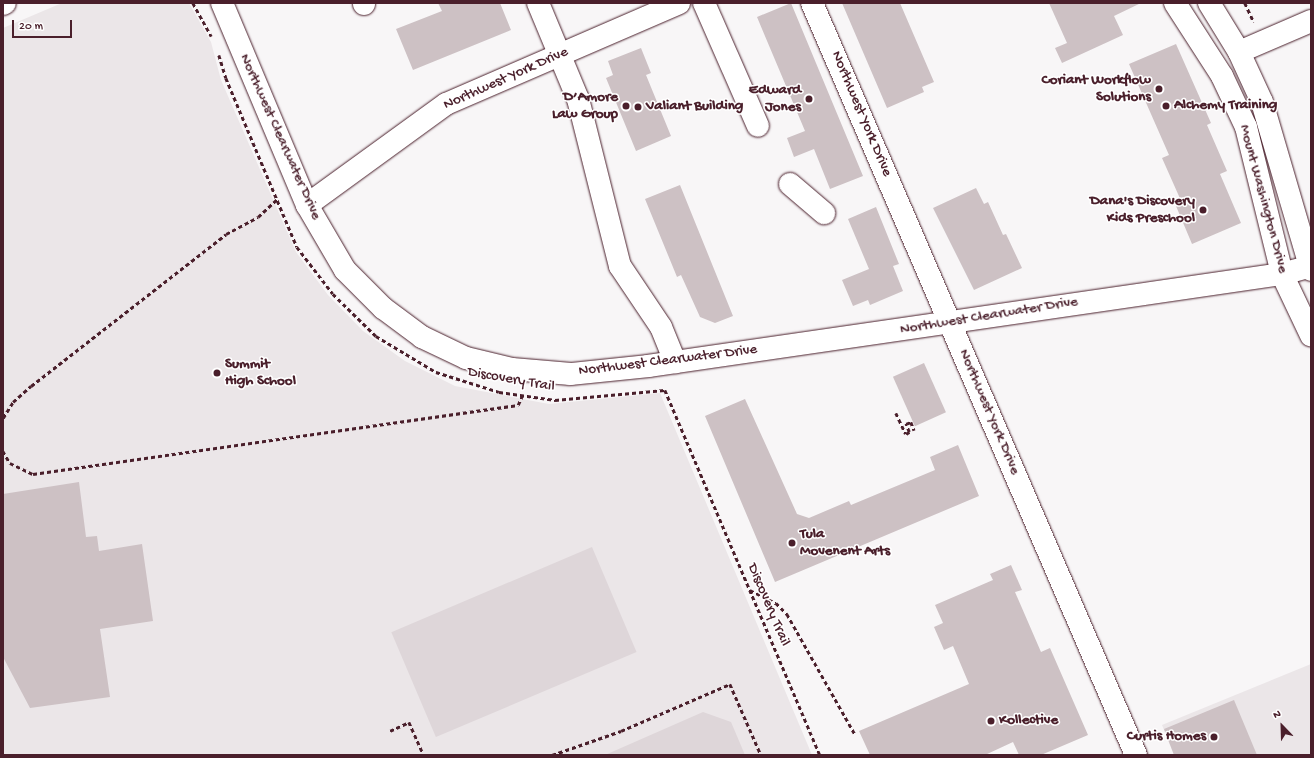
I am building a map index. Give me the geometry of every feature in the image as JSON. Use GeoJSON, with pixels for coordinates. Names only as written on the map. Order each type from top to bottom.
{"type":"FeatureCollection","features":[{"type":"Feature","properties":{"kind":"street","name":"Northwest Clearwater Drive"},"geometry":{"type":"LineString","coordinates":[[222,3],[307,205],[345,270],[383,308],[422,337],[466,358],[512,368],[571,374],[675,362],[1282,274],[1311,268]]}},
{"type":"Feature","properties":{"kind":"street"},"geometry":{"type":"LineString","coordinates":[[538,3],[561,55],[587,129],[620,266],[660,327],[675,362]]}},
{"type":"Feature","properties":{"kind":"street","name":"Northwest York Drive"},"geometry":{"type":"LineString","coordinates":[[307,205],[446,104],[679,3]]}},
{"type":"Feature","properties":{"kind":"street"},"geometry":{"type":"LineString","coordinates":[[704,3],[758,126]]}},
{"type":"Feature","properties":{"kind":"street","name":"Northwest York Drive"},"geometry":{"type":"LineString","coordinates":[[812,3],[951,322],[1136,755]]}},
{"type":"Feature","properties":{"kind":"street","name":"Mount Washington Drive"},"geometry":{"type":"LineString","coordinates":[[1175,3],[1222,76],[1246,127],[1282,274],[1311,335]]}},
{"type":"Feature","properties":{"kind":"street","name":"Mount Washington Drive"},"geometry":{"type":"LineString","coordinates":[[1209,3],[1239,52],[1262,102],[1311,268]]}},
{"type":"Feature","properties":{"kind":"street"},"geometry":{"type":"LineString","coordinates":[[1239,52],[1311,21]]}},
{"type":"Feature","properties":{"kind":"street"},"geometry":{"type":"LineString","coordinates":[[790,184],[824,213]]}},
{"type":"Feature","properties":{"kind":"path"},"geometry":{"type":"LineString","coordinates":[[193,3],[215,41]]}},
{"type":"Feature","properties":{"kind":"path"},"geometry":{"type":"LineString","coordinates":[[1244,3],[1256,26]]}},
{"type":"Feature","properties":{"kind":"path","name":"Discovery Trail"},"geometry":{"type":"LineString","coordinates":[[217,47],[226,78],[297,247],[317,275],[376,336],[436,372],[461,383],[522,396],[555,400],[665,390],[820,755]]}},
{"type":"Feature","properties":{"kind":"path"},"geometry":{"type":"LineString","coordinates":[[3,418],[13,402],[31,386],[226,234],[258,216],[277,199]]}},
{"type":"Feature","properties":{"kind":"path"},"geometry":{"type":"LineString","coordinates":[[3,450],[10,463],[33,474],[518,405],[522,396]]}},
{"type":"Feature","properties":{"kind":"path"},"geometry":{"type":"LineString","coordinates":[[896,412],[906,434],[910,432],[906,424],[911,422],[914,430]]}},
{"type":"Feature","properties":{"kind":"path"},"geometry":{"type":"LineString","coordinates":[[749,590],[776,603],[788,614],[854,734]]}},
{"type":"Feature","properties":{"kind":"path"},"geometry":{"type":"LineString","coordinates":[[552,755],[621,731],[730,684],[761,755]]}},
{"type":"Feature","properties":{"kind":"path"},"geometry":{"type":"LineString","coordinates":[[390,730],[409,722],[424,755]]}},
{"type":"Feature","properties":{"kind":"shaded area","name":"Summit High School"},"geometry":{"type":"Polygon","coordinates":[[[62,3],[189,3],[211,42],[221,80],[296,252],[328,295],[363,331],[405,361],[455,386],[549,404],[660,393],[812,755],[3,755],[3,28],[62,3]]]}},
{"type":"Feature","properties":{"kind":"shaded area"},"geometry":{"type":"Polygon","coordinates":[[[592,547],[637,652],[436,737],[391,632],[592,547]]]}},
{"type":"Feature","properties":{"kind":"shaded area"},"geometry":{"type":"Polygon","coordinates":[[[1311,664],[1311,755],[1174,755],[1162,725],[1311,664]]]}},
{"type":"Feature","properties":{"kind":"shaded area"},"geometry":{"type":"Polygon","coordinates":[[[703,712],[731,722],[745,755],[605,755],[703,712]]]}},
{"type":"Feature","properties":{"kind":"building"},"geometry":{"type":"Polygon","coordinates":[[[438,3],[500,3],[511,30],[413,70],[396,29],[442,11],[438,3]]]}},
{"type":"Feature","properties":{"kind":"building"},"geometry":{"type":"Polygon","coordinates":[[[791,3],[863,176],[830,189],[814,149],[794,157],[787,138],[805,131],[757,17],[791,3]]]}},
{"type":"Feature","properties":{"kind":"building"},"geometry":{"type":"Polygon","coordinates":[[[842,3],[900,3],[934,82],[922,87],[924,92],[887,108],[842,3]]]}},
{"type":"Feature","properties":{"kind":"building"},"geometry":{"type":"Polygon","coordinates":[[[1049,3],[1141,3],[1114,16],[1123,35],[1062,63],[1055,48],[1067,43],[1049,3]]]}},
{"type":"Feature","properties":{"kind":"building"},"geometry":{"type":"Polygon","coordinates":[[[1176,44],[1211,123],[1207,125],[1227,171],[1220,174],[1241,223],[1192,244],[1176,206],[1182,203],[1162,158],[1169,155],[1129,64],[1176,44]]]}},
{"type":"Feature","properties":{"kind":"building","name":"Valiant Building"},"geometry":{"type":"Polygon","coordinates":[[[641,48],[651,73],[646,75],[671,136],[636,151],[606,78],[613,75],[608,61],[641,48]]]}},
{"type":"Feature","properties":{"kind":"building"},"geometry":{"type":"Polygon","coordinates":[[[680,185],[733,316],[715,323],[700,317],[681,275],[677,277],[645,199],[680,185]]]}},
{"type":"Feature","properties":{"kind":"building"},"geometry":{"type":"Polygon","coordinates":[[[976,188],[984,204],[988,202],[1003,235],[1006,234],[1022,268],[974,290],[933,208],[976,188]]]}},
{"type":"Feature","properties":{"kind":"building"},"geometry":{"type":"Polygon","coordinates":[[[876,207],[899,264],[893,266],[903,291],[870,305],[868,300],[853,306],[842,280],[869,269],[848,219],[876,207]]]}},
{"type":"Feature","properties":{"kind":"building"},"geometry":{"type":"Polygon","coordinates":[[[924,363],[946,412],[915,426],[893,377],[924,363]]]}},
{"type":"Feature","properties":{"kind":"building"},"geometry":{"type":"Polygon","coordinates":[[[745,399],[797,514],[809,518],[849,501],[851,505],[935,470],[930,457],[958,445],[979,496],[775,582],[705,416],[745,399]]]}},
{"type":"Feature","properties":{"kind":"building"},"geometry":{"type":"Polygon","coordinates":[[[79,482],[86,537],[97,536],[99,551],[142,544],[153,621],[100,629],[110,697],[30,708],[3,657],[3,494],[79,482]]]}},
{"type":"Feature","properties":{"kind":"building"},"geometry":{"type":"Polygon","coordinates":[[[1011,565],[1022,590],[1015,592],[1041,652],[1050,648],[1088,735],[1041,755],[1019,755],[1013,742],[985,755],[870,755],[859,731],[969,684],[953,646],[944,650],[934,627],[943,623],[935,605],[993,580],[990,574],[1011,565]]]}},
{"type":"Feature","properties":{"kind":"building"},"geometry":{"type":"Polygon","coordinates":[[[1234,700],[1257,755],[1174,755],[1164,729],[1234,700]]]}},
{"type":"Feature","properties":{"kind":"place","name":"Coriant Workflow Solutions"},"geometry":{"type":"Point","coordinates":[1159,89]}},
{"type":"Feature","properties":{"kind":"place","name":"Edward Jones"},"geometry":{"type":"Point","coordinates":[809,99]}},
{"type":"Feature","properties":{"kind":"place","name":"D’Amore Law Group"},"geometry":{"type":"Point","coordinates":[626,106]}},
{"type":"Feature","properties":{"kind":"place","name":"Alchemy Training"},"geometry":{"type":"Point","coordinates":[1166,106]}},
{"type":"Feature","properties":{"kind":"place","name":"Valiant Building"},"geometry":{"type":"Point","coordinates":[638,107]}},
{"type":"Feature","properties":{"kind":"place","name":"Dana's Discovery Kids Preschool"},"geometry":{"type":"Point","coordinates":[1203,210]}},
{"type":"Feature","properties":{"kind":"place","name":"Summit High School"},"geometry":{"type":"Point","coordinates":[217,373]}},
{"type":"Feature","properties":{"kind":"place","name":"Tula Movenent Arts"},"geometry":{"type":"Point","coordinates":[792,543]}},
{"type":"Feature","properties":{"kind":"place","name":"Kollective"},"geometry":{"type":"Point","coordinates":[991,721]}},
{"type":"Feature","properties":{"kind":"place","name":"Curtis Homes"},"geometry":{"type":"Point","coordinates":[1214,737]}}]}
